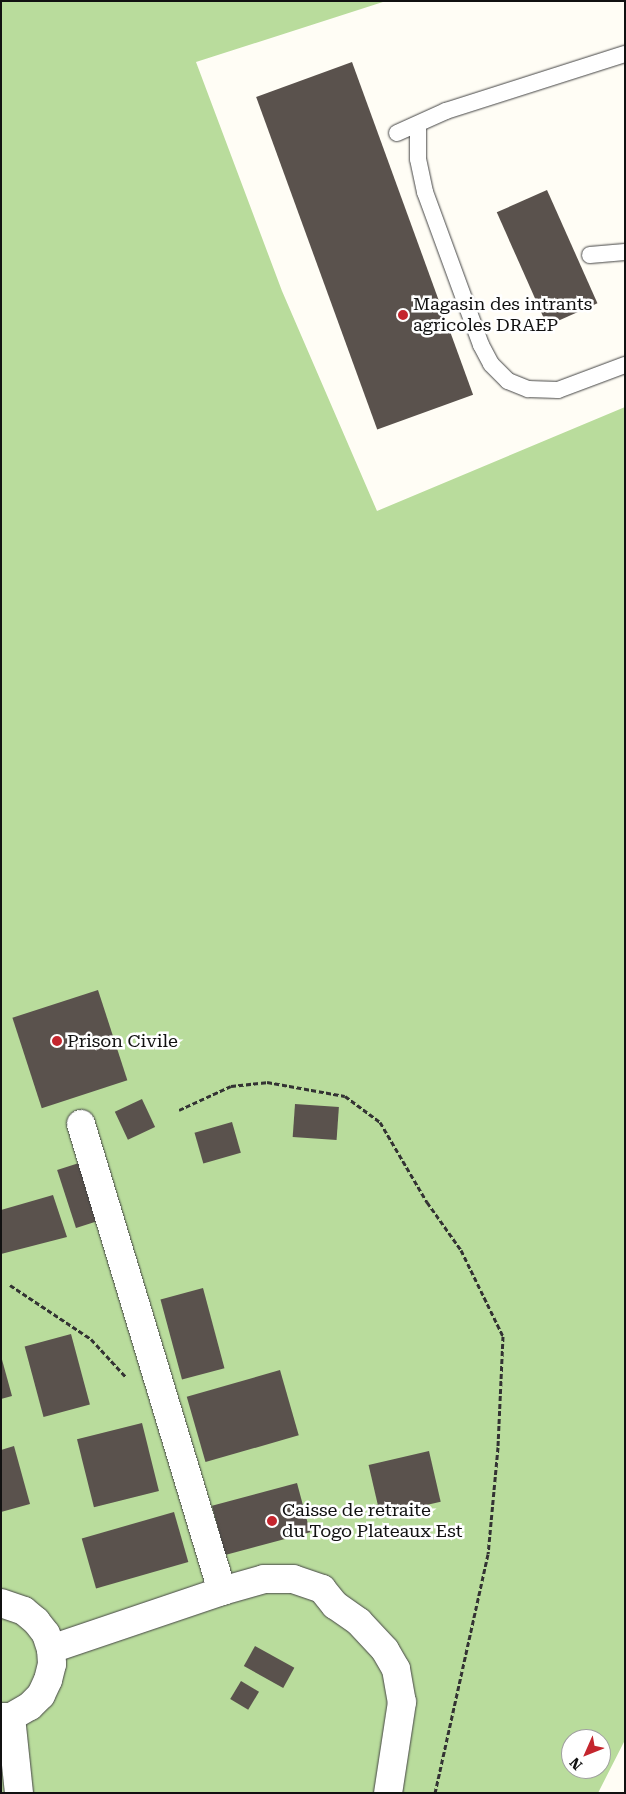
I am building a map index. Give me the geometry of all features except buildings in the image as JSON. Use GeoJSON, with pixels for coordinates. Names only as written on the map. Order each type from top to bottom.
{"type":"FeatureCollection","features":[{"type":"Feature","properties":{"kind":"street"},"geometry":{"type":"LineString","coordinates":[[81,1124],[222,1591]]}},
{"type":"Feature","properties":{"kind":"street"},"geometry":{"type":"LineString","coordinates":[[51,1649],[222,1591],[264,1580],[293,1579],[322,1589],[336,1605],[359,1622],[386,1650],[396,1669],[402,1702],[388,1793]]}},
{"type":"Feature","properties":{"kind":"street"},"geometry":{"type":"LineString","coordinates":[[1,1603],[24,1611],[36,1621],[46,1634],[51,1649],[52,1664],[48,1680],[41,1695],[30,1706],[6,1717],[20,1793]]}},
{"type":"Feature","properties":{"kind":"lane"},"geometry":{"type":"LineString","coordinates":[[397,133],[446,111],[625,54]]}},
{"type":"Feature","properties":{"kind":"lane"},"geometry":{"type":"LineString","coordinates":[[418,125],[418,159],[425,192],[481,345],[490,364],[508,381],[528,390],[558,390],[625,364]]}},
{"type":"Feature","properties":{"kind":"lane"},"geometry":{"type":"LineString","coordinates":[[590,255],[625,252]]}},
{"type":"Feature","properties":{"kind":"path"},"geometry":{"type":"LineString","coordinates":[[179,1110],[231,1086],[267,1082],[345,1096],[380,1122],[427,1202],[461,1250],[503,1336],[498,1447],[488,1554],[435,1793]]}},
{"type":"Feature","properties":{"kind":"path"},"geometry":{"type":"LineString","coordinates":[[10,1285],[91,1339],[128,1379]]}},
{"type":"Feature","properties":{"kind":"green space"},"geometry":{"type":"Polygon","coordinates":[[[1,1],[386,1],[196,62],[282,291],[377,511],[625,407],[625,1740],[611,1767],[611,1729],[561,1729],[561,1779],[605,1779],[598,1793],[1,1793],[1,1]]]}},
{"type":"Feature","properties":{"kind":"place","name":"Magasin des intrants agricoles DRAEP"},"geometry":{"type":"Point","coordinates":[403,315]}},
{"type":"Feature","properties":{"kind":"place","name":"Prison Civile"},"geometry":{"type":"Point","coordinates":[57,1041]}},
{"type":"Feature","properties":{"kind":"place","name":"Caisse de retraite du Togo Plateaux Est"},"geometry":{"type":"Point","coordinates":[272,1521]}}]}
